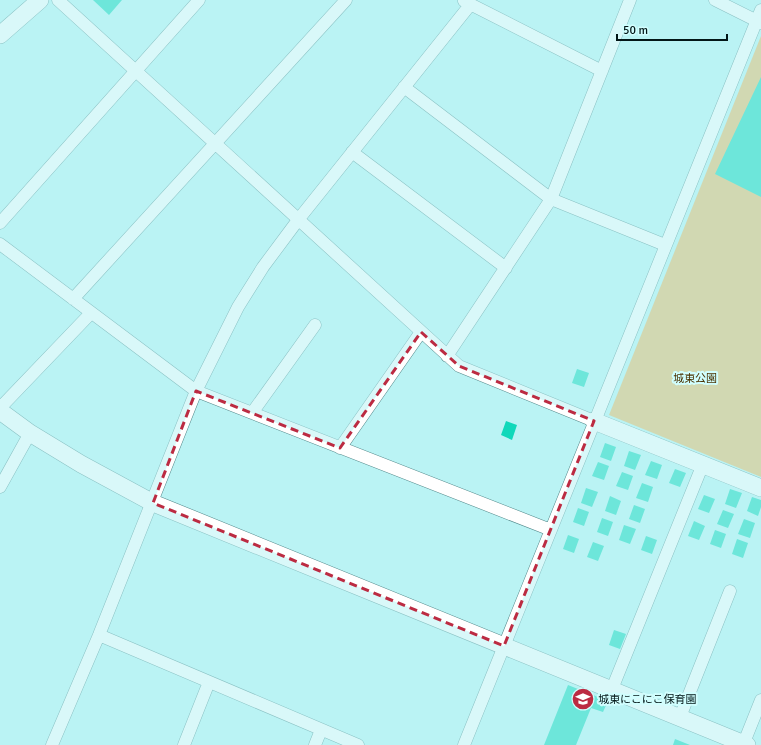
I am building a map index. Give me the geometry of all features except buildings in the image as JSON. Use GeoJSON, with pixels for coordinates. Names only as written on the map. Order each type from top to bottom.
{"type":"FeatureCollection","features":[{"type":"Feature","properties":{"kind":"street"},"geometry":{"type":"LineString","coordinates":[[0,35],[40,0]]}},
{"type":"Feature","properties":{"kind":"street"},"geometry":{"type":"LineString","coordinates":[[58,0],[217,143],[298,220],[459,366],[761,488]]}},
{"type":"Feature","properties":{"kind":"street"},"geometry":{"type":"LineString","coordinates":[[0,223],[200,0]]}},
{"type":"Feature","properties":{"kind":"street"},"geometry":{"type":"LineString","coordinates":[[73,299],[346,0]]}},
{"type":"Feature","properties":{"kind":"street"},"geometry":{"type":"LineString","coordinates":[[447,356],[550,199],[630,0]]}},
{"type":"Feature","properties":{"kind":"street"},"geometry":{"type":"LineString","coordinates":[[464,745],[594,421],[760,18],[715,0]]}},
{"type":"Feature","properties":{"kind":"street"},"geometry":{"type":"LineString","coordinates":[[52,745],[153,503],[196,391],[238,307],[263,267],[298,220],[404,87],[466,2],[602,71]]}},
{"type":"Feature","properties":{"kind":"street"},"geometry":{"type":"LineString","coordinates":[[404,87],[550,199],[666,245]]}},
{"type":"Feature","properties":{"kind":"street"},"geometry":{"type":"LineString","coordinates":[[352,152],[506,268]]}},
{"type":"Feature","properties":{"kind":"street"},"geometry":{"type":"LineString","coordinates":[[0,244],[196,391],[551,530]]}},
{"type":"Feature","properties":{"kind":"street"},"geometry":{"type":"LineString","coordinates":[[0,408],[91,313]]}},
{"type":"Feature","properties":{"kind":"street"},"geometry":{"type":"LineString","coordinates":[[252,413],[315,326]]}},
{"type":"Feature","properties":{"kind":"street"},"geometry":{"type":"LineString","coordinates":[[340,448],[421,332]]}},
{"type":"Feature","properties":{"kind":"street"},"geometry":{"type":"LineString","coordinates":[[0,411],[30,433],[81,464],[153,503],[744,744],[761,700]]}},
{"type":"Feature","properties":{"kind":"street"},"geometry":{"type":"LineString","coordinates":[[0,486],[30,433]]}},
{"type":"Feature","properties":{"kind":"street"},"geometry":{"type":"LineString","coordinates":[[612,689],[703,464]]}},
{"type":"Feature","properties":{"kind":"street"},"geometry":{"type":"LineString","coordinates":[[680,717],[730,591]]}},
{"type":"Feature","properties":{"kind":"street"},"geometry":{"type":"LineString","coordinates":[[99,635],[358,745]]}},
{"type":"Feature","properties":{"kind":"street"},"geometry":{"type":"LineString","coordinates":[[184,745],[209,682]]}},
{"type":"Feature","properties":{"kind":"street"},"geometry":{"type":"LineString","coordinates":[[315,745],[321,730]]}},
{"type":"Feature","properties":{"kind":"highlighted area"},"geometry":{"type":"Polygon","coordinates":[[[421,332],[459,366],[594,421],[504,646],[153,503],[196,391],[340,448],[421,332]]]}},
{"type":"Feature","properties":{"kind":"green space","name":"城東公園"},"geometry":{"type":"Polygon","coordinates":[[[761,36],[761,477],[609,415],[761,36]]]}},
{"type":"Feature","properties":{"kind":"place","name":"城東にこにこ保育園"},"geometry":{"type":"Point","coordinates":[583,699]}}]}
